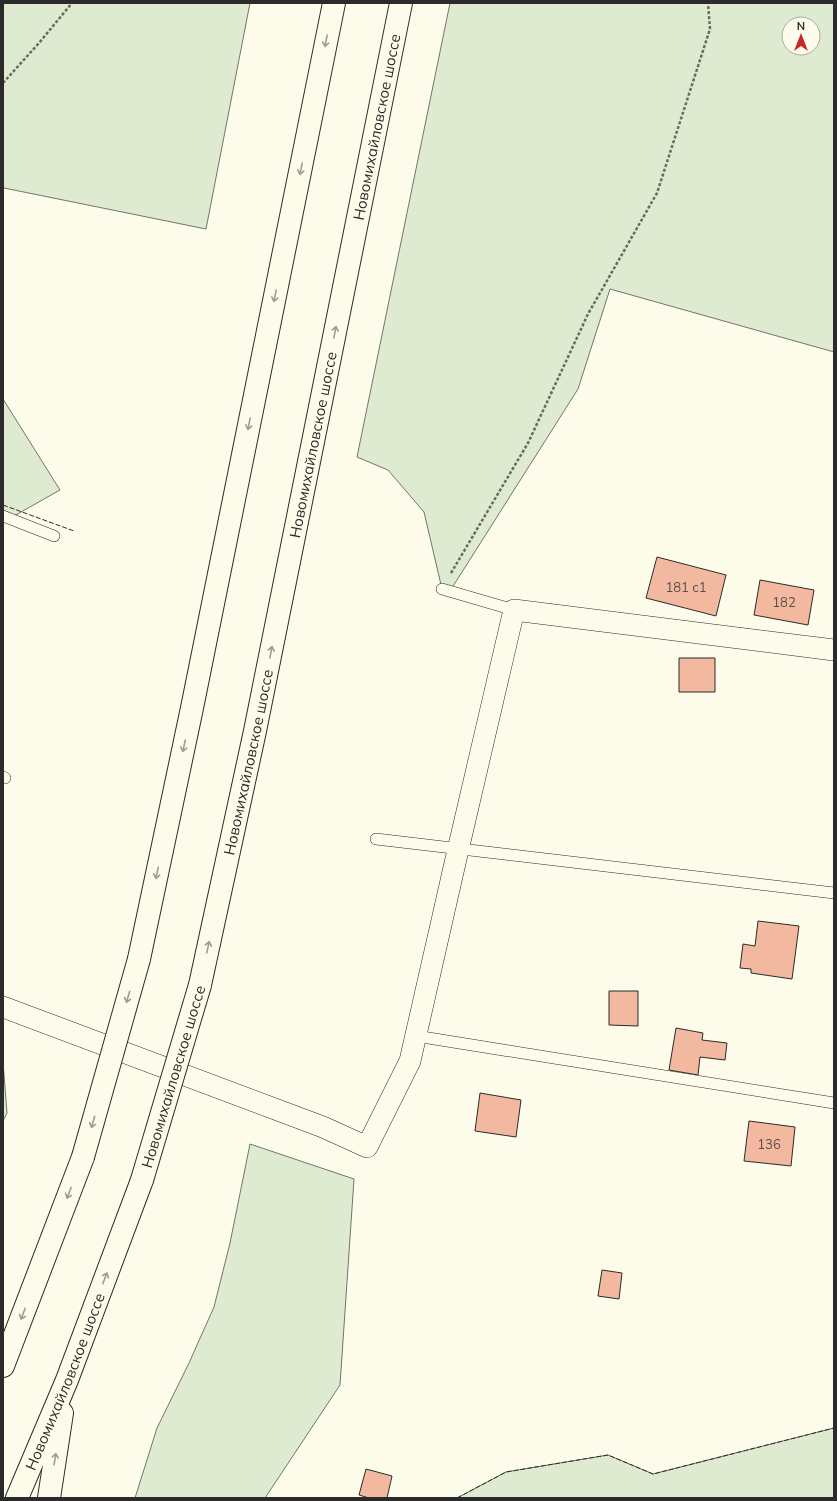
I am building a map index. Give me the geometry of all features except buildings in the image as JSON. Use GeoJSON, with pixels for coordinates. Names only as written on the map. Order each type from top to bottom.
{"type":"FeatureCollection","features":[{"type":"Feature","properties":{"kind":"main road"},"geometry":{"type":"LineString","coordinates":[[4,1362],[83,1156],[138,959],[194,700],[334,3]]}},
{"type":"Feature","properties":{"kind":"main road","name":"Новомихайловское шоссе"},"geometry":{"type":"LineString","coordinates":[[17,1498],[67,1380],[142,1180],[200,985],[255,731],[400,3]]}},
{"type":"Feature","properties":{"kind":"main road"},"geometry":{"type":"LineString","coordinates":[[48,1498],[67,1380]]}},
{"type":"Feature","properties":{"kind":"street"},"geometry":{"type":"LineString","coordinates":[[3,1007],[323,1127],[367,1147],[410,1061],[514,610],[834,650]]}},
{"type":"Feature","properties":{"kind":"lane"},"geometry":{"type":"LineString","coordinates":[[3,516],[54,536]]}},
{"type":"Feature","properties":{"kind":"lane"},"geometry":{"type":"LineString","coordinates":[[442,589],[514,610]]}},
{"type":"Feature","properties":{"kind":"lane"},"geometry":{"type":"LineString","coordinates":[[376,839],[458,850],[834,893]]}},
{"type":"Feature","properties":{"kind":"lane"},"geometry":{"type":"LineString","coordinates":[[416,1036],[834,1102]]}},
{"type":"Feature","properties":{"kind":"path"},"geometry":{"type":"LineString","coordinates":[[3,83],[72,3]]}},
{"type":"Feature","properties":{"kind":"path"},"geometry":{"type":"LineString","coordinates":[[442,589],[528,443],[588,314],[657,193],[710,29],[708,3]]}},
{"type":"Feature","properties":{"kind":"green space"},"geometry":{"type":"Polygon","coordinates":[[[3,3],[250,3],[206,229],[4,188],[3,190],[3,3]]]}},
{"type":"Feature","properties":{"kind":"green space"},"geometry":{"type":"Polygon","coordinates":[[[450,3],[834,3],[834,352],[610,289],[578,389],[450,591],[442,589],[424,512],[388,470],[357,457],[450,3]]]}},
{"type":"Feature","properties":{"kind":"green space"},"geometry":{"type":"Polygon","coordinates":[[[3,399],[60,490],[14,516],[3,510],[3,399]]]}},
{"type":"Feature","properties":{"kind":"green space"},"geometry":{"type":"Polygon","coordinates":[[[3,1062],[7,1113],[3,1121],[3,1062]]]}},
{"type":"Feature","properties":{"kind":"green space"},"geometry":{"type":"Polygon","coordinates":[[[250,1144],[354,1179],[340,1385],[265,1498],[135,1498],[157,1428],[189,1363],[214,1307],[230,1243],[250,1144]]]}},
{"type":"Feature","properties":{"kind":"green space"},"geometry":{"type":"Polygon","coordinates":[[[834,1428],[834,1498],[457,1498],[506,1472],[608,1455],[653,1474],[834,1428]]]}},
{"type":"Feature","properties":{"kind":"fence"},"geometry":{"type":"LineString","coordinates":[[3,505],[74,531]]}},
{"type":"Feature","properties":{"kind":"fence"},"geometry":{"type":"LineString","coordinates":[[457,1498],[506,1472],[608,1455],[653,1474],[834,1428]]}}]}
